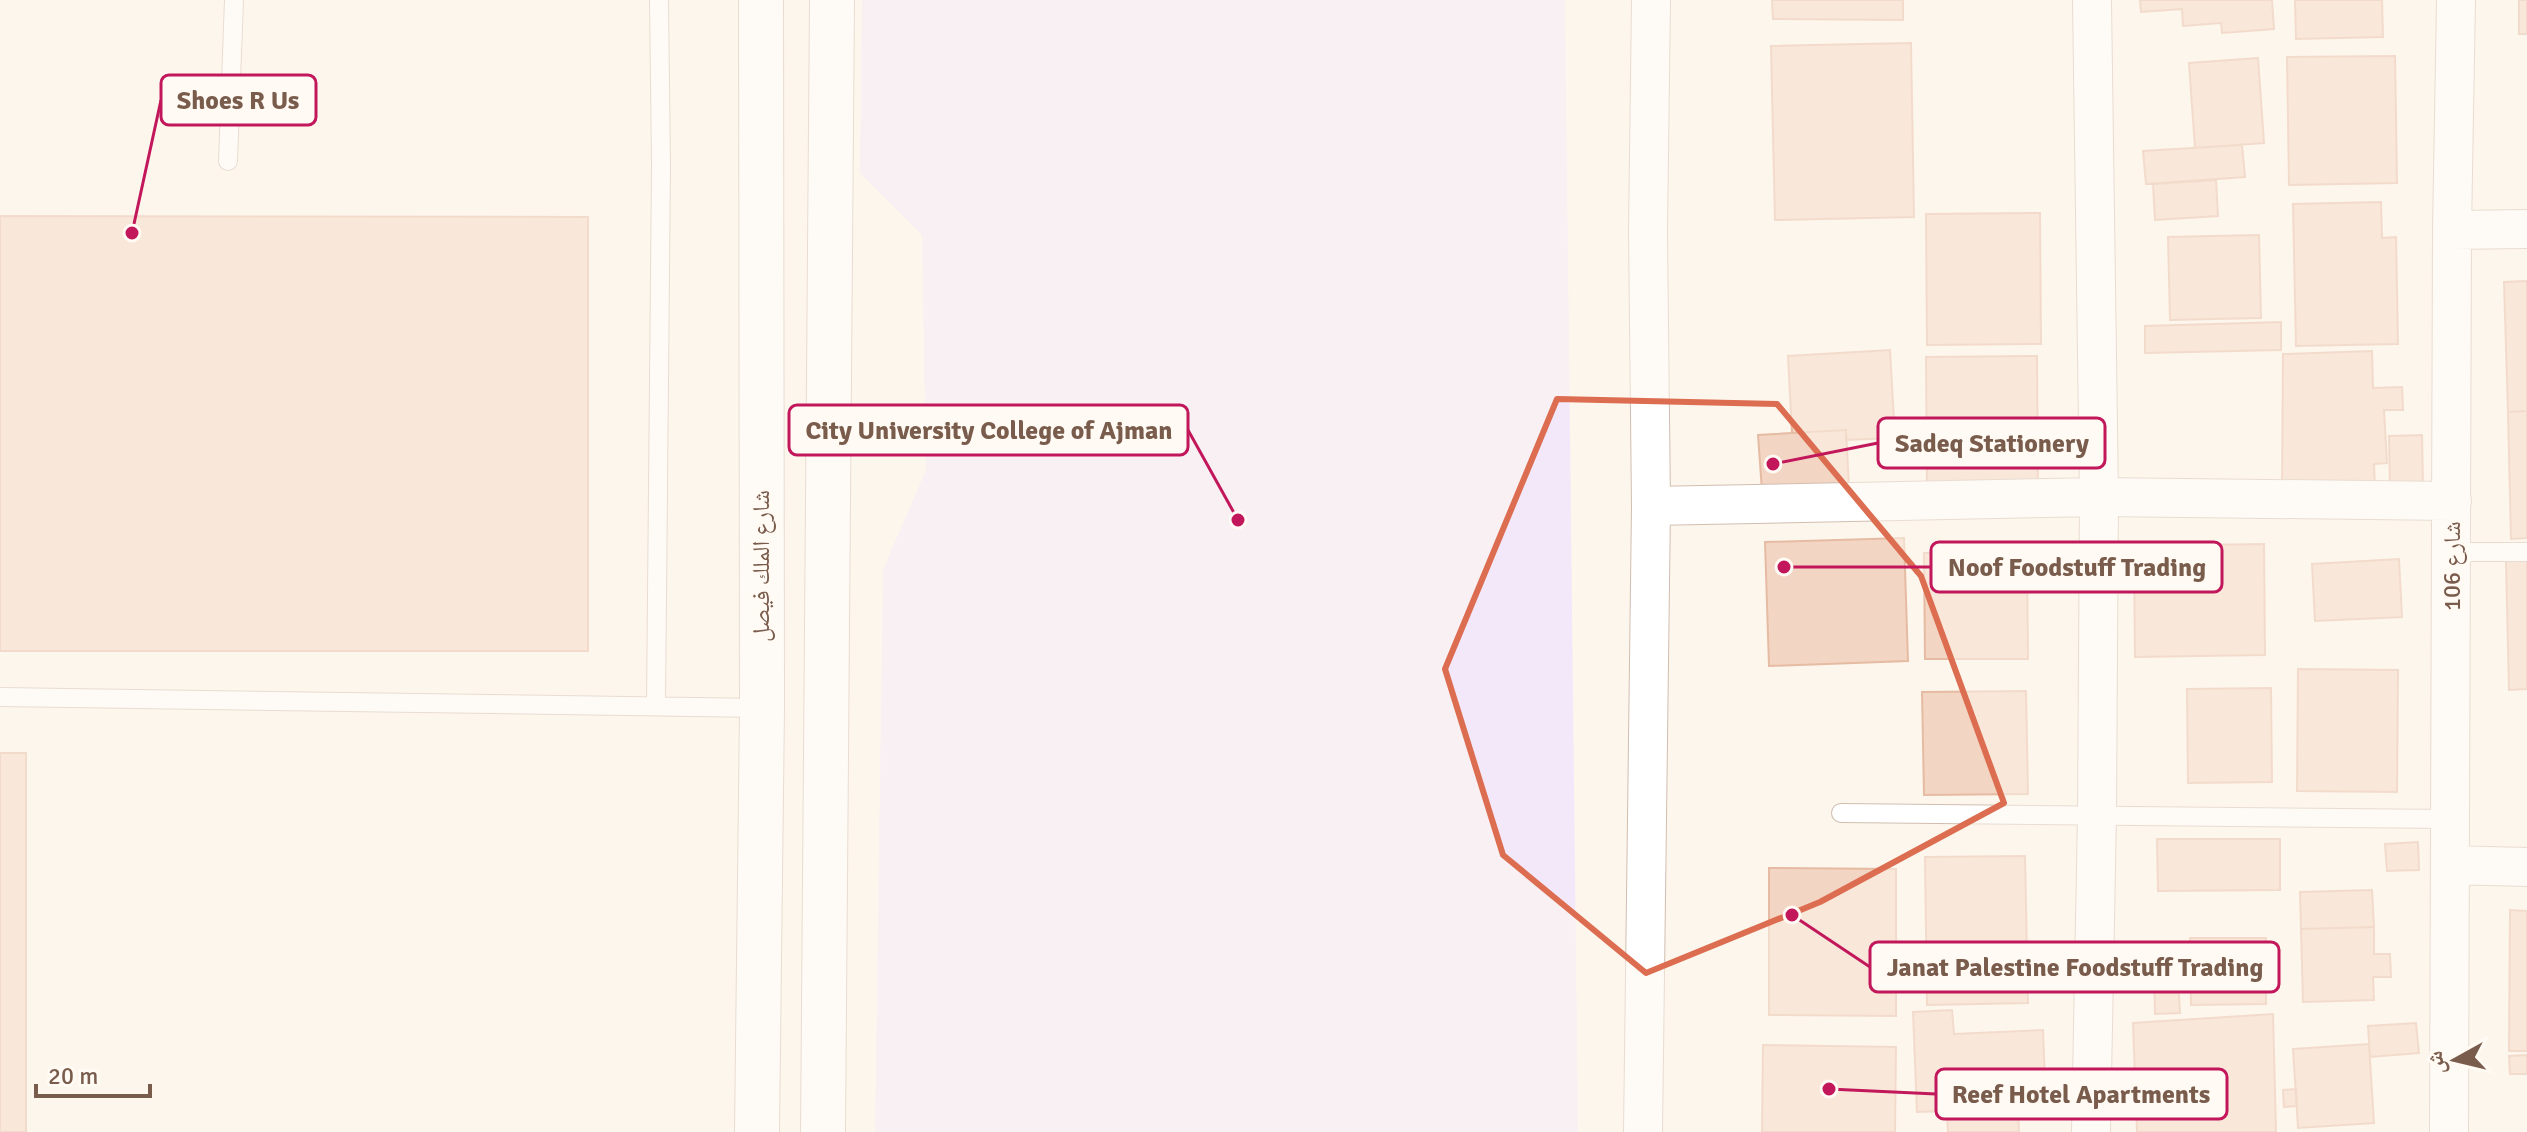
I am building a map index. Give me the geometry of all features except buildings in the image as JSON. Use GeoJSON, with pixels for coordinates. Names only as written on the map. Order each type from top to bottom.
{"type":"FeatureCollection","features":[{"type":"Feature","properties":{"kind":"street","name":"شارع الملك فيصل"},"geometry":{"type":"LineString","coordinates":[[757,1132],[762,708],[761,0]]}},
{"type":"Feature","properties":{"kind":"street"},"geometry":{"type":"LineString","coordinates":[[823,1132],[832,0]]}},
{"type":"Feature","properties":{"kind":"street"},"geometry":{"type":"LineString","coordinates":[[1643,1132],[1651,506],[1648,232],[1651,0]]}},
{"type":"Feature","properties":{"kind":"street"},"geometry":{"type":"LineString","coordinates":[[2091,1132],[2099,497],[2092,0]]}},
{"type":"Feature","properties":{"kind":"street","name":"شارع 106"},"geometry":{"type":"LineString","coordinates":[[2449,1132],[2452,230],[2456,0]]}},
{"type":"Feature","properties":{"kind":"street"},"geometry":{"type":"LineString","coordinates":[[759,149],[769,139],[796,131],[810,134],[831,151]]}},
{"type":"Feature","properties":{"kind":"street"},"geometry":{"type":"LineString","coordinates":[[2452,230],[2527,229]]}},
{"type":"Feature","properties":{"kind":"street"},"geometry":{"type":"LineString","coordinates":[[1651,506],[2099,497],[2452,501]]}},
{"type":"Feature","properties":{"kind":"street"},"geometry":{"type":"LineString","coordinates":[[2450,865],[2527,867]]}},
{"type":"Feature","properties":{"kind":"lane"},"geometry":{"type":"LineString","coordinates":[[228,161],[234,0]]}},
{"type":"Feature","properties":{"kind":"lane"},"geometry":{"type":"LineString","coordinates":[[656,705],[661,165],[659,0]]}},
{"type":"Feature","properties":{"kind":"lane"},"geometry":{"type":"LineString","coordinates":[[2452,552],[2527,552]]}},
{"type":"Feature","properties":{"kind":"lane"},"geometry":{"type":"LineString","coordinates":[[0,697],[762,708]]}},
{"type":"Feature","properties":{"kind":"lane"},"geometry":{"type":"LineString","coordinates":[[1841,813],[2451,819]]}},
{"type":"Feature","properties":{"kind":"highlighted area"},"geometry":{"type":"Polygon","coordinates":[[[1557,399],[1777,404],[1921,576],[2004,803],[1820,902],[1646,973],[1503,855],[1445,669],[1557,399]]]}},
{"type":"Feature","properties":{"kind":"shaded area"},"geometry":{"type":"Polygon","coordinates":[[[862,0],[1565,0],[1578,1132],[875,1132],[883,570],[926,470],[922,235],[860,173],[862,0]]]}},
{"type":"Feature","properties":{"kind":"place","name":"Shoes R Us"},"geometry":{"type":"Point","coordinates":[132,233]}},
{"type":"Feature","properties":{"kind":"place","name":"Sadeq Stationery"},"geometry":{"type":"Point","coordinates":[1773,464]}},
{"type":"Feature","properties":{"kind":"place","name":"City University College of Ajman"},"geometry":{"type":"Point","coordinates":[1238,520]}},
{"type":"Feature","properties":{"kind":"place","name":"Noof Foodstuff Trading"},"geometry":{"type":"Point","coordinates":[1784,567]}},
{"type":"Feature","properties":{"kind":"place","name":"Janat Palestine Foodstuff Trading"},"geometry":{"type":"Point","coordinates":[1792,915]}},
{"type":"Feature","properties":{"kind":"place","name":"Reef Hotel Apartments"},"geometry":{"type":"Point","coordinates":[1829,1089]}}]}
